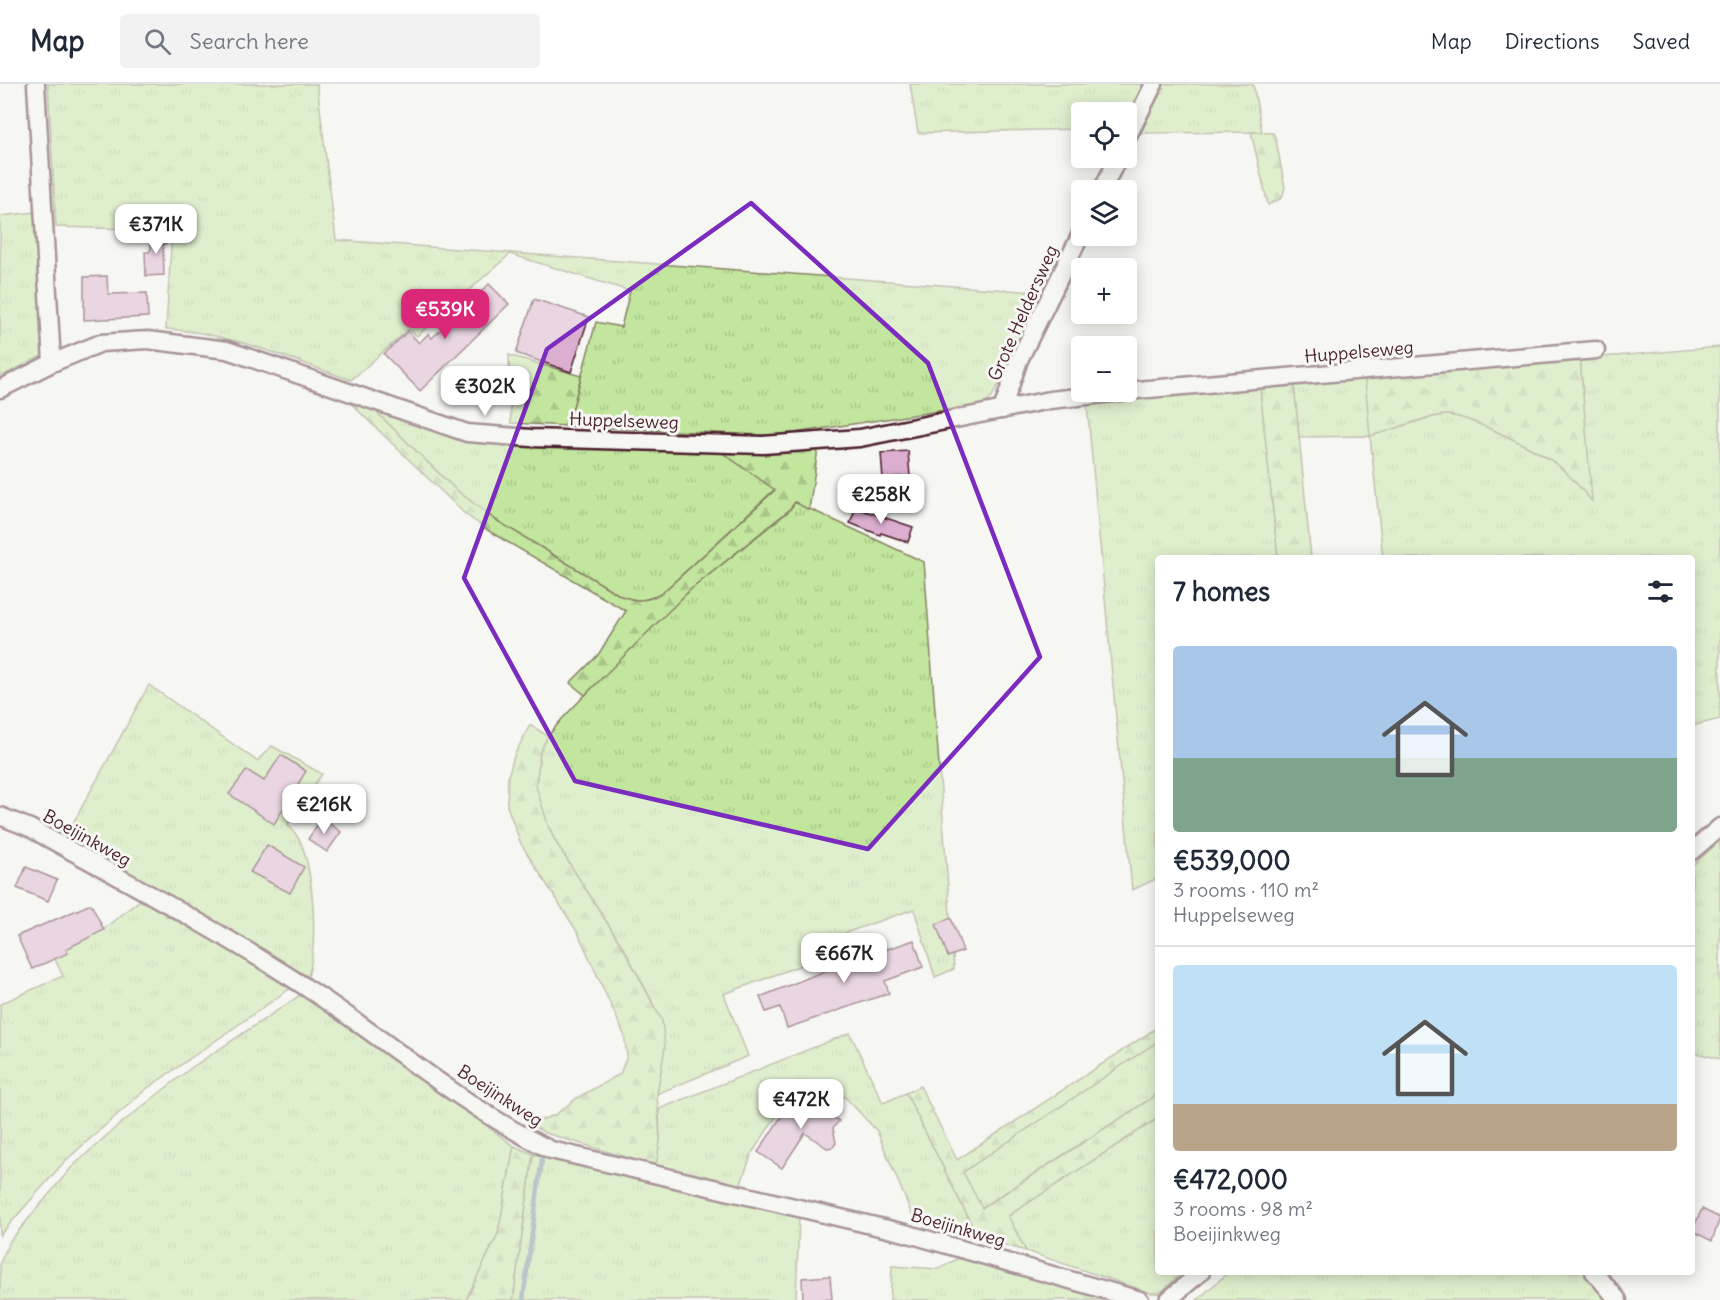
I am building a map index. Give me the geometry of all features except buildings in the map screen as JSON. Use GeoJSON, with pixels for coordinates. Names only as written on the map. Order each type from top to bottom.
{"type":"FeatureCollection","features":[{"type":"Feature","properties":{"kind":"street"},"geometry":{"type":"LineString","coordinates":[[36,84],[52,363]]}},
{"type":"Feature","properties":{"kind":"street"},"geometry":{"type":"LineString","coordinates":[[1137,118],[1154,84]]}},
{"type":"Feature","properties":{"kind":"street","name":"Grote Heldersweg"},"geometry":{"type":"LineString","coordinates":[[1002,410],[1019,360],[1075,246]]}},
{"type":"Feature","properties":{"kind":"street","name":"Huppelseweg"},"geometry":{"type":"LineString","coordinates":[[0,389],[52,363],[101,343],[147,340],[228,350],[467,433],[531,438],[763,445],[860,438],[1071,397]]}},
{"type":"Feature","properties":{"kind":"street","name":"Huppelseweg"},"geometry":{"type":"LineString","coordinates":[[1137,390],[1596,350]]}},
{"type":"Feature","properties":{"kind":"street","name":"Boeijinkweg"},"geometry":{"type":"LineString","coordinates":[[0,816],[30,828],[264,960],[374,1033],[517,1134],[551,1150],[905,1233],[1140,1300]]}},
{"type":"Feature","properties":{"kind":"street"},"geometry":{"type":"LineString","coordinates":[[1695,848],[1720,827]]}},
{"type":"Feature","properties":{"kind":"street"},"geometry":{"type":"LineString","coordinates":[[1168,1300],[1197,1275]]}},
{"type":"Feature","properties":{"kind":"street"},"geometry":{"type":"LineString","coordinates":[[1597,1275],[1618,1300]]}},
{"type":"Feature","properties":{"kind":"highlighted area"},"geometry":{"type":"Polygon","coordinates":[[[751,203],[928,363],[1040,657],[868,849],[575,781],[464,578],[547,349],[751,203]]]}},
{"type":"Feature","properties":{"kind":"green space"},"geometry":{"type":"Polygon","coordinates":[[[48,84],[317,84],[336,240],[1047,293],[994,393],[988,402],[978,405],[787,434],[760,435],[568,426],[596,322],[621,327],[630,291],[510,254],[417,336],[409,329],[351,380],[237,341],[190,331],[166,329],[172,230],[56,227],[48,84]]]}},
{"type":"Feature","properties":{"kind":"green space"},"geometry":{"type":"Polygon","coordinates":[[[910,84],[1147,84],[1137,106],[1137,102],[1071,102],[1071,129],[918,133],[910,84]]]}},
{"type":"Feature","properties":{"kind":"green space"},"geometry":{"type":"Polygon","coordinates":[[[1164,84],[1253,84],[1262,132],[1141,133],[1164,84]]]}},
{"type":"Feature","properties":{"kind":"green space"},"geometry":{"type":"Polygon","coordinates":[[[1251,132],[1273,133],[1276,140],[1285,188],[1282,198],[1268,205],[1251,132]]]}},
{"type":"Feature","properties":{"kind":"green space"},"geometry":{"type":"Polygon","coordinates":[[[36,212],[42,356],[0,377],[0,216],[36,212]]]}},
{"type":"Feature","properties":{"kind":"green space"},"geometry":{"type":"Polygon","coordinates":[[[1720,347],[1720,719],[1695,725],[1695,555],[1383,555],[1370,436],[1299,437],[1294,385],[1365,379],[1371,435],[1438,416],[1446,415],[1471,421],[1504,435],[1550,460],[1568,474],[1591,500],[1580,359],[1720,347]]]}},
{"type":"Feature","properties":{"kind":"green space"},"geometry":{"type":"Polygon","coordinates":[[[509,355],[581,376],[568,426],[511,423],[509,355]]]}},
{"type":"Feature","properties":{"kind":"green space"},"geometry":{"type":"Polygon","coordinates":[[[1580,359],[1592,501],[1569,475],[1551,460],[1505,435],[1471,421],[1447,415],[1439,416],[1370,436],[1365,379],[1580,359]]]}},
{"type":"Feature","properties":{"kind":"green space"},"geometry":{"type":"Polygon","coordinates":[[[1294,385],[1311,555],[1278,555],[1260,388],[1294,385]]]}},
{"type":"Feature","properties":{"kind":"green space"},"geometry":{"type":"Polygon","coordinates":[[[1260,388],[1278,555],[1155,555],[1155,879],[1132,890],[1087,404],[1137,402],[1137,399],[1260,388]]]}},
{"type":"Feature","properties":{"kind":"green space"},"geometry":{"type":"Polygon","coordinates":[[[340,393],[366,402],[455,489],[494,519],[627,598],[641,600],[661,594],[775,490],[720,451],[818,449],[809,510],[795,502],[789,510],[690,590],[585,695],[570,683],[598,655],[626,611],[492,533],[465,514],[340,393]]]}},
{"type":"Feature","properties":{"kind":"green space"},"geometry":{"type":"Polygon","coordinates":[[[366,402],[441,430],[720,451],[775,489],[661,594],[646,599],[632,599],[621,596],[494,519],[455,489],[366,402]]]}},
{"type":"Feature","properties":{"kind":"green space"},"geometry":{"type":"Polygon","coordinates":[[[795,502],[924,562],[954,969],[935,977],[914,909],[842,934],[847,948],[724,994],[748,1056],[657,1094],[652,1001],[625,951],[555,841],[539,803],[536,786],[540,752],[548,736],[562,719],[645,633],[690,590],[789,511],[795,502]]]}},
{"type":"Feature","properties":{"kind":"green space"},"geometry":{"type":"Polygon","coordinates":[[[149,685],[257,761],[272,746],[322,774],[288,824],[301,843],[312,891],[314,928],[308,977],[66,836],[149,685]]]}},
{"type":"Feature","properties":{"kind":"green space"},"geometry":{"type":"Polygon","coordinates":[[[530,725],[548,736],[540,752],[536,786],[555,841],[625,951],[662,1021],[665,1047],[657,1094],[660,1140],[656,1166],[545,1133],[530,1124],[555,1115],[577,1098],[620,1074],[627,1056],[624,1034],[578,933],[521,844],[507,806],[508,777],[514,756],[530,725]]]}},
{"type":"Feature","properties":{"kind":"green space"},"geometry":{"type":"Polygon","coordinates":[[[1720,841],[1720,1059],[1695,1053],[1695,863],[1720,841]]]}},
{"type":"Feature","properties":{"kind":"green space"},"geometry":{"type":"Polygon","coordinates":[[[144,897],[295,985],[145,1090],[65,1161],[0,1235],[0,1004],[63,976],[53,955],[106,927],[144,897]]]}},
{"type":"Feature","properties":{"kind":"green space"},"geometry":{"type":"Polygon","coordinates":[[[305,992],[514,1146],[498,1234],[466,1300],[0,1300],[0,1263],[10,1241],[72,1167],[114,1129],[191,1068],[305,992]]]}},
{"type":"Feature","properties":{"kind":"green space"},"geometry":{"type":"Polygon","coordinates":[[[1155,1029],[1155,1043],[963,1172],[982,1208],[1155,1096],[1155,1120],[1008,1216],[1026,1251],[978,1237],[906,1093],[920,1086],[957,1160],[1155,1029]]]}},
{"type":"Feature","properties":{"kind":"green space"},"geometry":{"type":"Polygon","coordinates":[[[850,1033],[883,1103],[906,1093],[978,1237],[913,1217],[877,1131],[846,1098],[822,1083],[787,1100],[752,1153],[740,1186],[656,1166],[660,1140],[659,1109],[850,1033]]]}},
{"type":"Feature","properties":{"kind":"green space"},"geometry":{"type":"Polygon","coordinates":[[[1155,1043],[1155,1096],[981,1208],[963,1172],[1155,1043]]]}},
{"type":"Feature","properties":{"kind":"green space"},"geometry":{"type":"Polygon","coordinates":[[[1155,1120],[1155,1275],[1180,1275],[1160,1293],[1151,1293],[1026,1251],[1008,1216],[1155,1120]]]}},
{"type":"Feature","properties":{"kind":"green space"},"geometry":{"type":"Polygon","coordinates":[[[514,1146],[533,1154],[513,1300],[466,1300],[498,1234],[514,1146]]]}},
{"type":"Feature","properties":{"kind":"green space"},"geometry":{"type":"Polygon","coordinates":[[[533,1154],[799,1217],[796,1300],[513,1300],[533,1154]]]}},
{"type":"Feature","properties":{"kind":"green space"},"geometry":{"type":"Polygon","coordinates":[[[962,1256],[1116,1300],[890,1300],[892,1266],[939,1269],[962,1256]]]}},
{"type":"Feature","properties":{"kind":"green space"},"geometry":{"type":"Polygon","coordinates":[[[1226,1275],[1587,1275],[1608,1300],[1197,1300],[1226,1275]]]}},
{"type":"Feature","properties":{"kind":"waterway"},"geometry":{"type":"LineString","coordinates":[[523,1300],[542,1159]]}}]}
